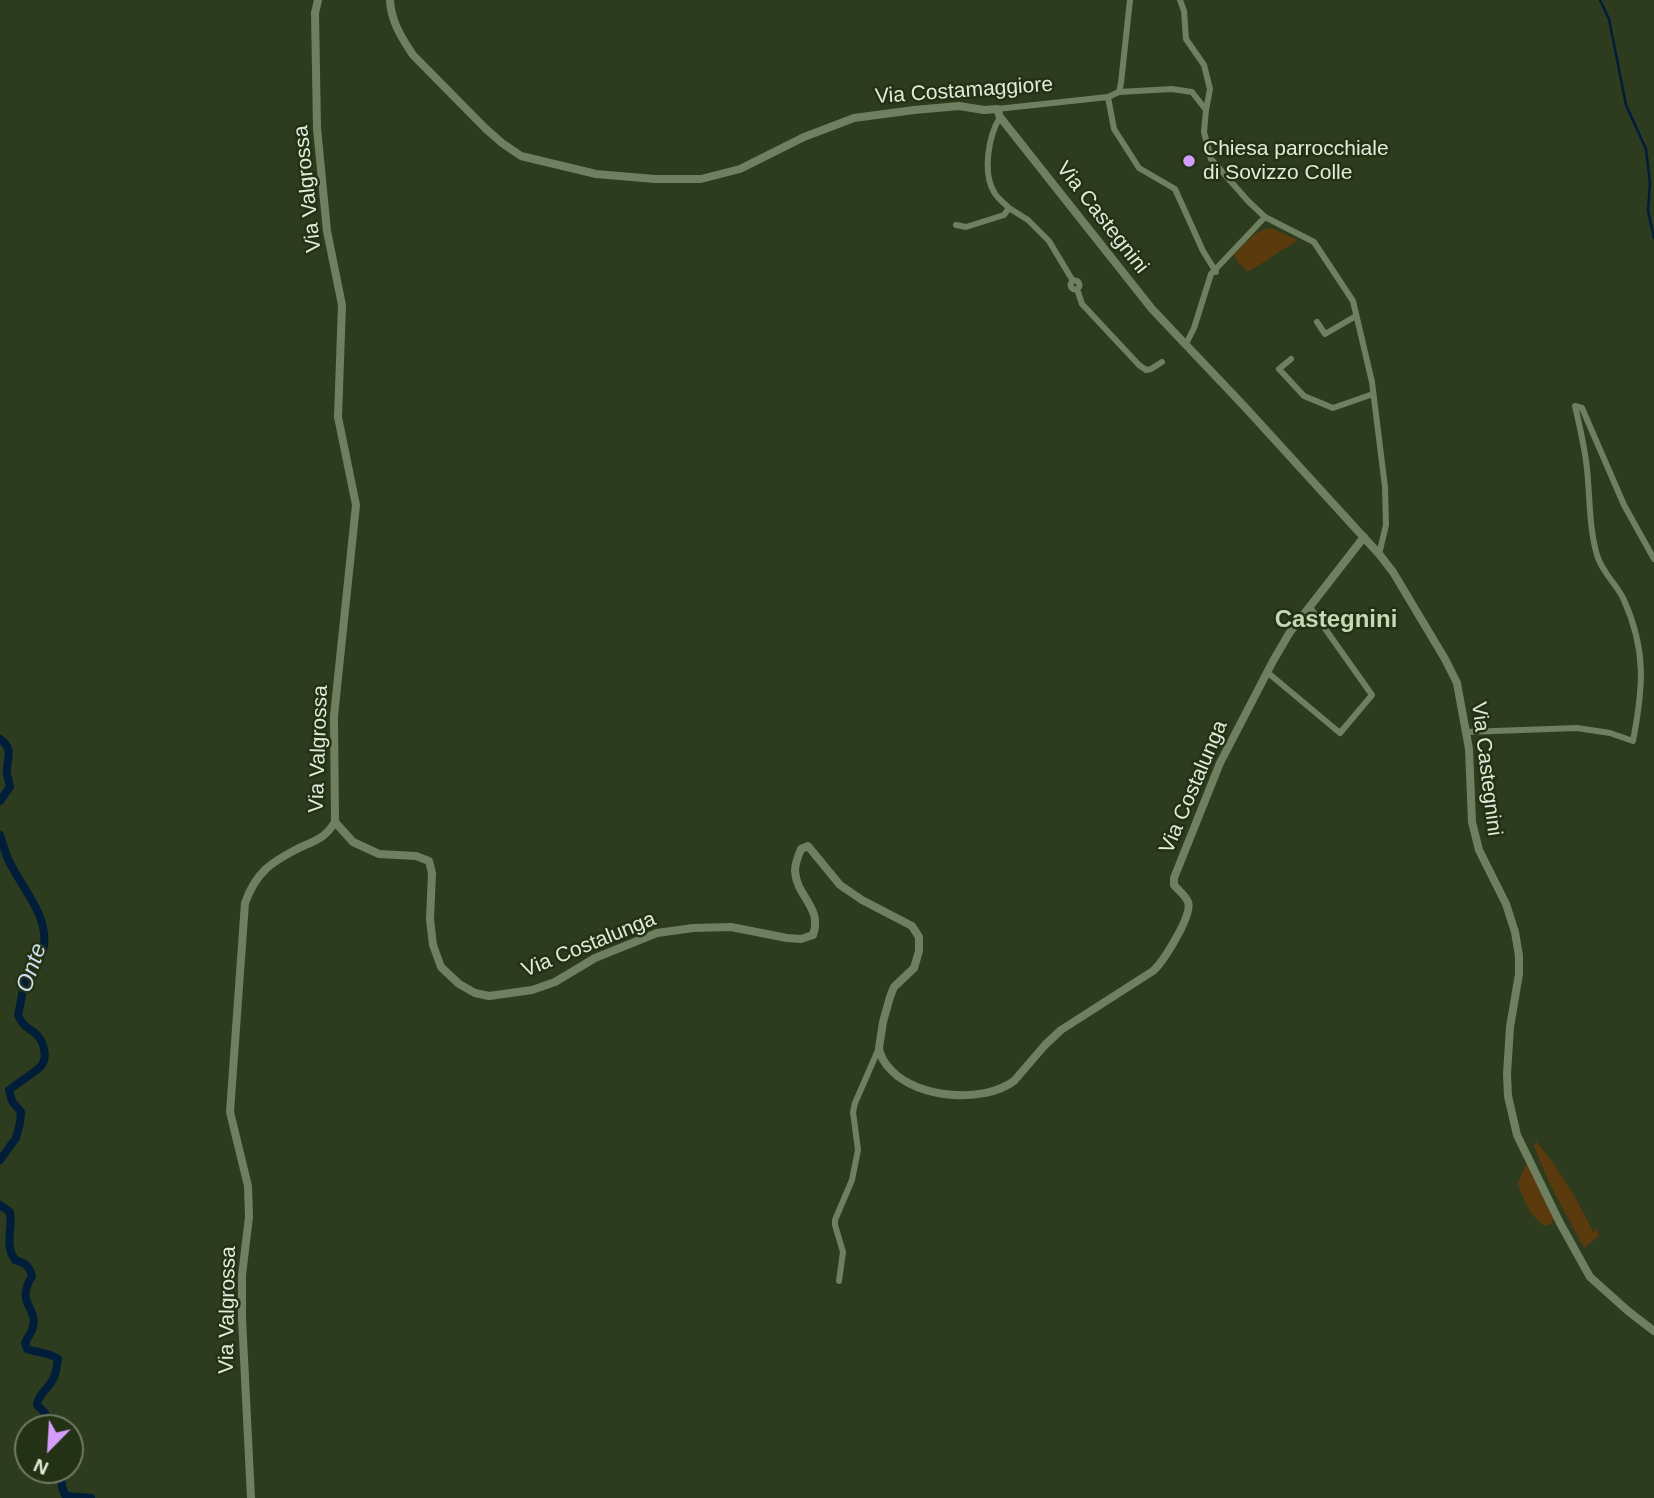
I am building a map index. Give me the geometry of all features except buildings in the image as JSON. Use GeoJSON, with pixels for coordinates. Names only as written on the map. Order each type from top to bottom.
{"type":"FeatureCollection","features":[{"type":"Feature","properties":{"kind":"street","name":"Via Valgrossa"},"geometry":{"type":"LineString","coordinates":[[251,1498],[242,1318],[249,1217],[248,1186],[230,1112],[245,904],[251,886],[264,870],[282,857],[327,835],[335,822],[334,716],[356,505],[338,417],[342,305],[327,230],[317,128],[315,13],[318,0]]}},
{"type":"Feature","properties":{"kind":"street","name":"Via Costamaggiore"},"geometry":{"type":"LineString","coordinates":[[390,0],[391,15],[413,55],[502,143],[521,156],[596,174],[655,179],[701,179],[740,169],[804,137],[854,118],[959,106],[998,113],[1108,97],[1119,92]]}},
{"type":"Feature","properties":{"kind":"street"},"geometry":{"type":"LineString","coordinates":[[1129,0],[1119,92],[1172,89],[1192,92],[1206,110]]}},
{"type":"Feature","properties":{"kind":"street"},"geometry":{"type":"LineString","coordinates":[[1180,0],[1184,10],[1186,38],[1204,65],[1210,89],[1204,132],[1211,159],[1265,218],[1312,244],[1353,301],[1373,394],[1385,487],[1386,525],[1379,554]]}},
{"type":"Feature","properties":{"kind":"street"},"geometry":{"type":"LineString","coordinates":[[1108,97],[1114,129],[1139,168],[1175,188],[1203,251],[1215,271]]}},
{"type":"Feature","properties":{"kind":"street"},"geometry":{"type":"LineString","coordinates":[[998,113],[988,168],[992,190],[1049,241],[1073,281],[1071,287],[1077,289],[1082,304],[1139,365],[1146,370],[1162,362]]}},
{"type":"Feature","properties":{"kind":"street","name":"Via Castegnini"},"geometry":{"type":"LineString","coordinates":[[998,113],[1152,310],[1379,554],[1393,572],[1445,659],[1457,683],[1466,732],[1472,822],[1479,850],[1507,904],[1519,956],[1507,1074],[1508,1097],[1517,1135],[1590,1277],[1654,1331]]}},
{"type":"Feature","properties":{"kind":"street"},"geometry":{"type":"LineString","coordinates":[[956,225],[967,227],[1004,215],[1009,208]]}},
{"type":"Feature","properties":{"kind":"street"},"geometry":{"type":"LineString","coordinates":[[1186,344],[1194,328],[1211,274],[1265,218]]}},
{"type":"Feature","properties":{"kind":"street"},"geometry":{"type":"LineString","coordinates":[[1317,322],[1325,334],[1356,316]]}},
{"type":"Feature","properties":{"kind":"street"},"geometry":{"type":"LineString","coordinates":[[1291,359],[1279,369],[1304,396],[1333,408],[1373,394]]}},
{"type":"Feature","properties":{"kind":"street"},"geometry":{"type":"LineString","coordinates":[[1466,732],[1577,728],[1610,733],[1633,741],[1641,692],[1642,664],[1635,629],[1623,597],[1607,576],[1597,555],[1584,443],[1575,406],[1582,408],[1624,505],[1654,559]]}},
{"type":"Feature","properties":{"kind":"street","name":"Via Costalunga"},"geometry":{"type":"LineString","coordinates":[[335,822],[353,842],[379,854],[416,856],[429,861],[432,873],[430,919],[433,945],[441,967],[459,984],[475,993],[489,996],[531,990],[555,982],[595,958],[657,933],[731,927],[787,938],[801,939],[813,935],[816,916],[797,882],[795,870],[801,849],[808,846],[840,885],[862,900],[912,926],[919,937],[919,951],[914,968],[894,988],[890,997],[879,1054],[895,1074],[919,1089],[966,1095],[1001,1089],[1019,1076],[1061,1030],[1159,965],[1187,915],[1188,899],[1174,885],[1174,878],[1224,754],[1290,632],[1364,537]]}},
{"type":"Feature","properties":{"kind":"street"},"geometry":{"type":"LineString","coordinates":[[1267,672],[1339,733],[1372,695],[1309,606]]}},
{"type":"Feature","properties":{"kind":"street"},"geometry":{"type":"LineString","coordinates":[[839,1282],[843,1252],[835,1220],[852,1180],[858,1150],[853,1112],[879,1048]]}},
{"type":"Feature","properties":{"kind":"shaded area"},"geometry":{"type":"Polygon","coordinates":[[[1271,228],[1298,240],[1248,272],[1234,255],[1255,234],[1271,228]]]}},
{"type":"Feature","properties":{"kind":"shaded area"},"geometry":{"type":"Polygon","coordinates":[[[1536,1141],[1568,1185],[1593,1232],[1596,1226],[1599,1236],[1584,1248],[1549,1182],[1534,1146],[1536,1141]]]}},
{"type":"Feature","properties":{"kind":"shaded area"},"geometry":{"type":"Polygon","coordinates":[[[1528,1159],[1554,1219],[1546,1226],[1532,1214],[1518,1183],[1528,1159]]]}},
{"type":"Feature","properties":{"kind":"waterway"},"geometry":{"type":"LineString","coordinates":[[1600,0],[1609,19],[1626,105],[1646,149],[1650,183],[1648,211],[1654,238]]}},
{"type":"Feature","properties":{"kind":"waterway","name":"Onte"},"geometry":{"type":"LineString","coordinates":[[0,739],[9,751],[7,774],[10,787],[0,801]]}},
{"type":"Feature","properties":{"kind":"waterway","name":"Onte"},"geometry":{"type":"LineString","coordinates":[[0,835],[9,861],[34,904],[43,927],[43,951],[27,975],[18,1015],[24,1025],[39,1038],[45,1055],[41,1066],[9,1090],[12,1101],[21,1112],[20,1123],[16,1138],[0,1160]]}},
{"type":"Feature","properties":{"kind":"waterway","name":"Onte"},"geometry":{"type":"LineString","coordinates":[[0,1205],[10,1212],[9,1243],[12,1254],[15,1260],[28,1267],[32,1276],[27,1285],[26,1299],[34,1320],[25,1343],[27,1349],[58,1359],[53,1379],[37,1405],[45,1414]]}},
{"type":"Feature","properties":{"kind":"waterway","name":"Onte"},"geometry":{"type":"LineString","coordinates":[[62,1484],[65,1495],[91,1498]]}},
{"type":"Feature","properties":{"kind":"place","name":"Chiesa parrocchiale di Sovizzo Colle"},"geometry":{"type":"Point","coordinates":[1189,161]}},
{"type":"Feature","properties":{"kind":"district","name":"Castegnini"},"geometry":{"type":"Point","coordinates":[1336,620]}}]}
